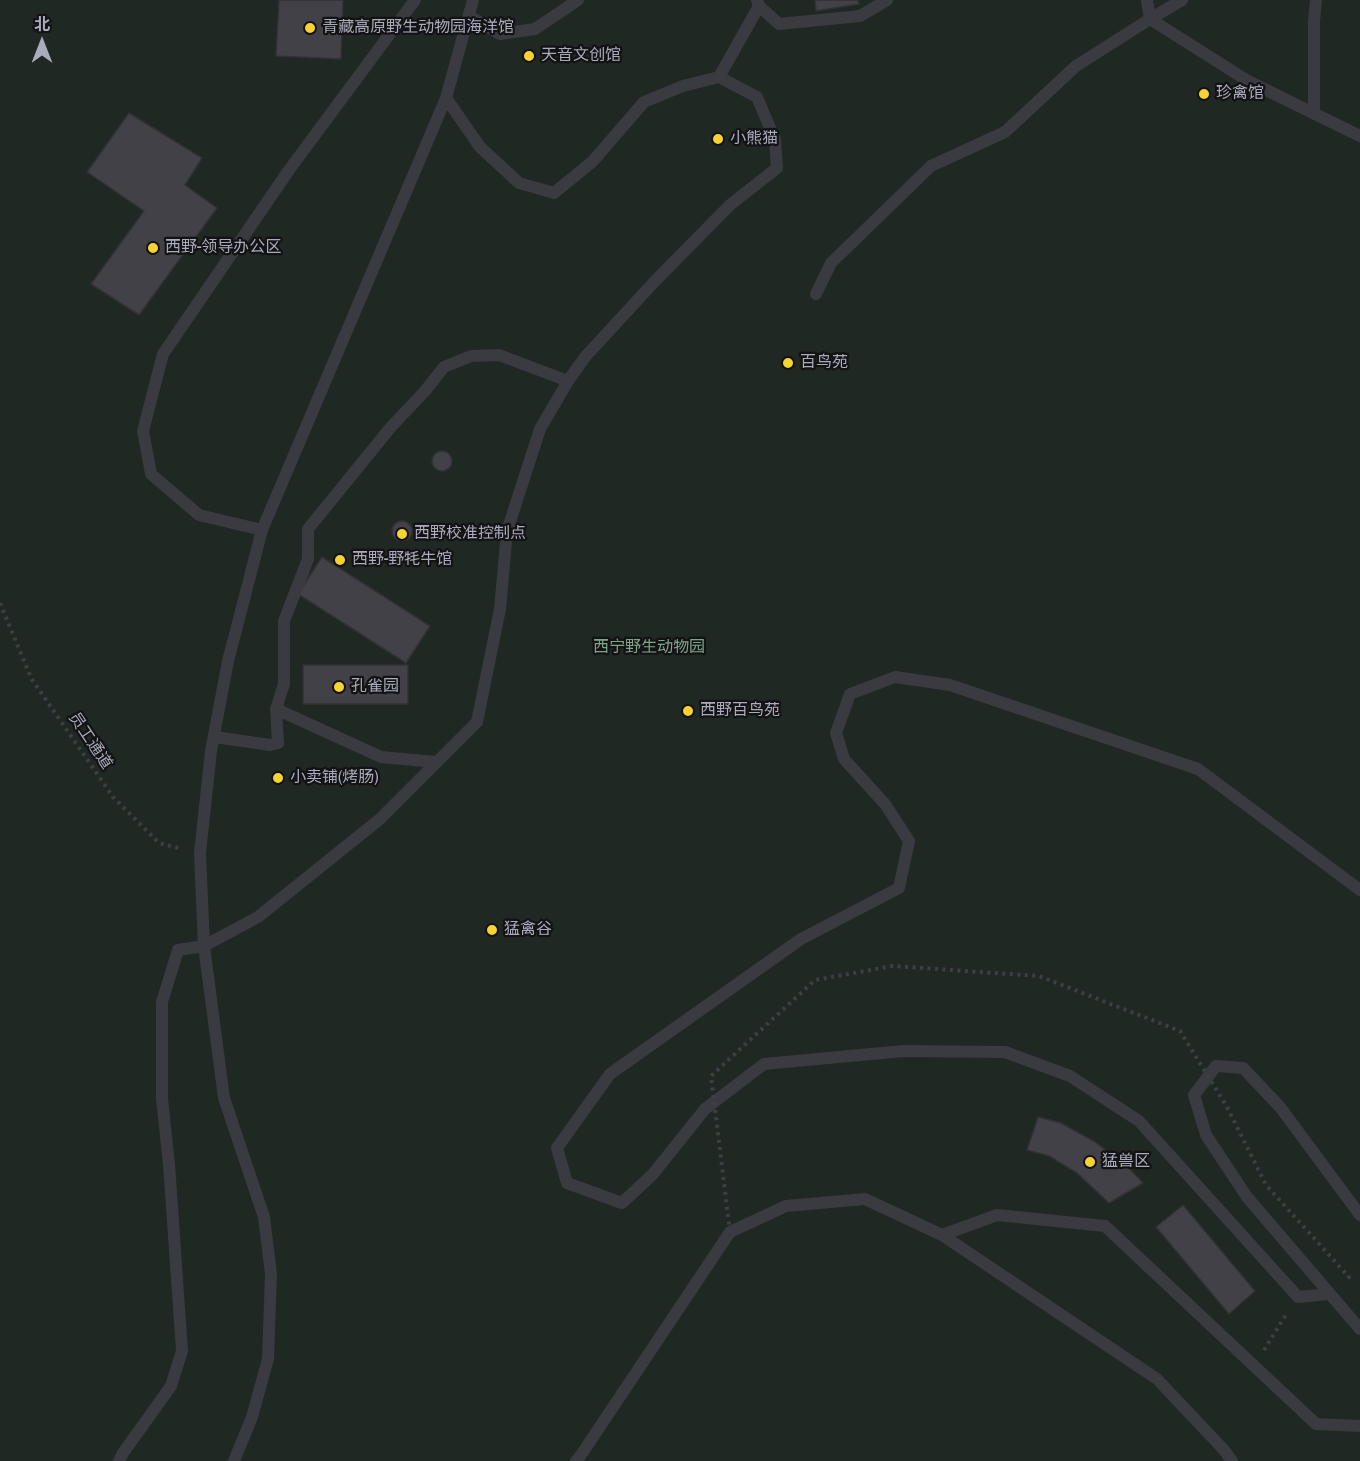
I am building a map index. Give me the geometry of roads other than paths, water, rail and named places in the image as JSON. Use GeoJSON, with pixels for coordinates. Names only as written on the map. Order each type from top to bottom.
{"type":"FeatureCollection","features":[{"type":"Feature","properties":{"kind":"lane"},"geometry":{"type":"LineString","coordinates":[[262,530],[199,515],[152,474],[143,431],[163,354],[289,170],[415,0]]}},
{"type":"Feature","properties":{"kind":"lane"},"geometry":{"type":"LineString","coordinates":[[234,1461],[252,1417],[267,1359],[271,1274],[264,1217],[224,1098],[204,946],[200,853],[212,751],[228,661],[262,530],[446,98],[473,0]]}},
{"type":"Feature","properties":{"kind":"lane"},"geometry":{"type":"LineString","coordinates":[[469,16],[500,34],[535,29],[578,0]]}},
{"type":"Feature","properties":{"kind":"lane"},"geometry":{"type":"LineString","coordinates":[[719,77],[758,3],[779,24],[860,16],[887,0]]}},
{"type":"Feature","properties":{"kind":"lane"},"geometry":{"type":"LineString","coordinates":[[1147,0],[1150,19],[1248,81],[1360,136]]}},
{"type":"Feature","properties":{"kind":"lane"},"geometry":{"type":"LineString","coordinates":[[816,294],[831,263],[931,165],[1005,132],[1076,66],[1182,0]]}},
{"type":"Feature","properties":{"kind":"lane"},"geometry":{"type":"LineString","coordinates":[[1314,114],[1316,0]]}},
{"type":"Feature","properties":{"kind":"lane"},"geometry":{"type":"LineString","coordinates":[[119,1461],[171,1386],[182,1351],[169,1164],[162,1099],[162,1002],[178,950],[204,946],[258,917],[380,819],[477,722],[500,609],[507,531],[540,429],[585,357],[730,205],[777,168],[775,140],[757,97],[719,77],[683,86],[644,102],[593,161],[554,193],[519,183],[480,147],[446,98]]}},
{"type":"Feature","properties":{"kind":"lane"},"geometry":{"type":"LineString","coordinates":[[215,737],[270,745],[278,743],[276,709],[284,684],[284,621],[308,559],[308,529],[391,427],[444,367],[471,356],[499,355],[568,381]]}},
{"type":"Feature","properties":{"kind":"lane"},"geometry":{"type":"LineString","coordinates":[[1329,1294],[1298,1297],[1139,1121],[1070,1076],[1005,1052],[903,1050],[764,1064],[705,1109],[654,1174],[622,1203],[567,1183],[557,1148],[610,1074],[801,939],[899,888],[909,841],[885,804],[844,759],[836,733],[850,694],[895,677],[950,685],[1198,769],[1360,890]]}},
{"type":"Feature","properties":{"kind":"lane"},"geometry":{"type":"LineString","coordinates":[[276,709],[381,757],[436,762]]}},
{"type":"Feature","properties":{"kind":"lane"},"geometry":{"type":"LineString","coordinates":[[1360,1215],[1280,1107],[1243,1068],[1216,1066],[1194,1095],[1206,1135],[1247,1197],[1360,1329]]}},
{"type":"Feature","properties":{"kind":"lane"},"geometry":{"type":"LineString","coordinates":[[576,1461],[730,1232],[786,1206],[866,1199],[942,1235],[1157,1379],[1232,1461]]}},
{"type":"Feature","properties":{"kind":"lane"},"geometry":{"type":"LineString","coordinates":[[942,1235],[997,1215],[1105,1226],[1316,1424],[1360,1426]]}},
{"type":"Feature","properties":{"kind":"place","name":"青藏高原野生动物园海洋馆"},"geometry":{"type":"Point","coordinates":[310,28]}},
{"type":"Feature","properties":{"kind":"place","name":"天音文创馆"},"geometry":{"type":"Point","coordinates":[529,56]}},
{"type":"Feature","properties":{"kind":"place","name":"珍禽馆"},"geometry":{"type":"Point","coordinates":[1204,94]}},
{"type":"Feature","properties":{"kind":"place","name":"小熊猫"},"geometry":{"type":"Point","coordinates":[718,139]}},
{"type":"Feature","properties":{"kind":"place","name":"西野-领导办公区"},"geometry":{"type":"Point","coordinates":[153,248]}},
{"type":"Feature","properties":{"kind":"place","name":"百鸟苑"},"geometry":{"type":"Point","coordinates":[788,363]}},
{"type":"Feature","properties":{"kind":"place","name":"西野校准控制点"},"geometry":{"type":"Point","coordinates":[402,534]}},
{"type":"Feature","properties":{"kind":"place","name":"西野-野牦牛馆"},"geometry":{"type":"Point","coordinates":[340,560]}},
{"type":"Feature","properties":{"kind":"place","name":"孔雀园"},"geometry":{"type":"Point","coordinates":[339,687]}},
{"type":"Feature","properties":{"kind":"place","name":"西野百鸟苑"},"geometry":{"type":"Point","coordinates":[688,711]}},
{"type":"Feature","properties":{"kind":"place","name":"小卖铺(烤肠)"},"geometry":{"type":"Point","coordinates":[278,778]}},
{"type":"Feature","properties":{"kind":"place","name":"猛禽谷"},"geometry":{"type":"Point","coordinates":[492,930]}},
{"type":"Feature","properties":{"kind":"place","name":"猛兽区"},"geometry":{"type":"Point","coordinates":[1090,1162]}},
{"type":"Feature","properties":{"kind":"park label","name":"西宁野生动物园"},"geometry":{"type":"Point","coordinates":[649,648]}}]}
